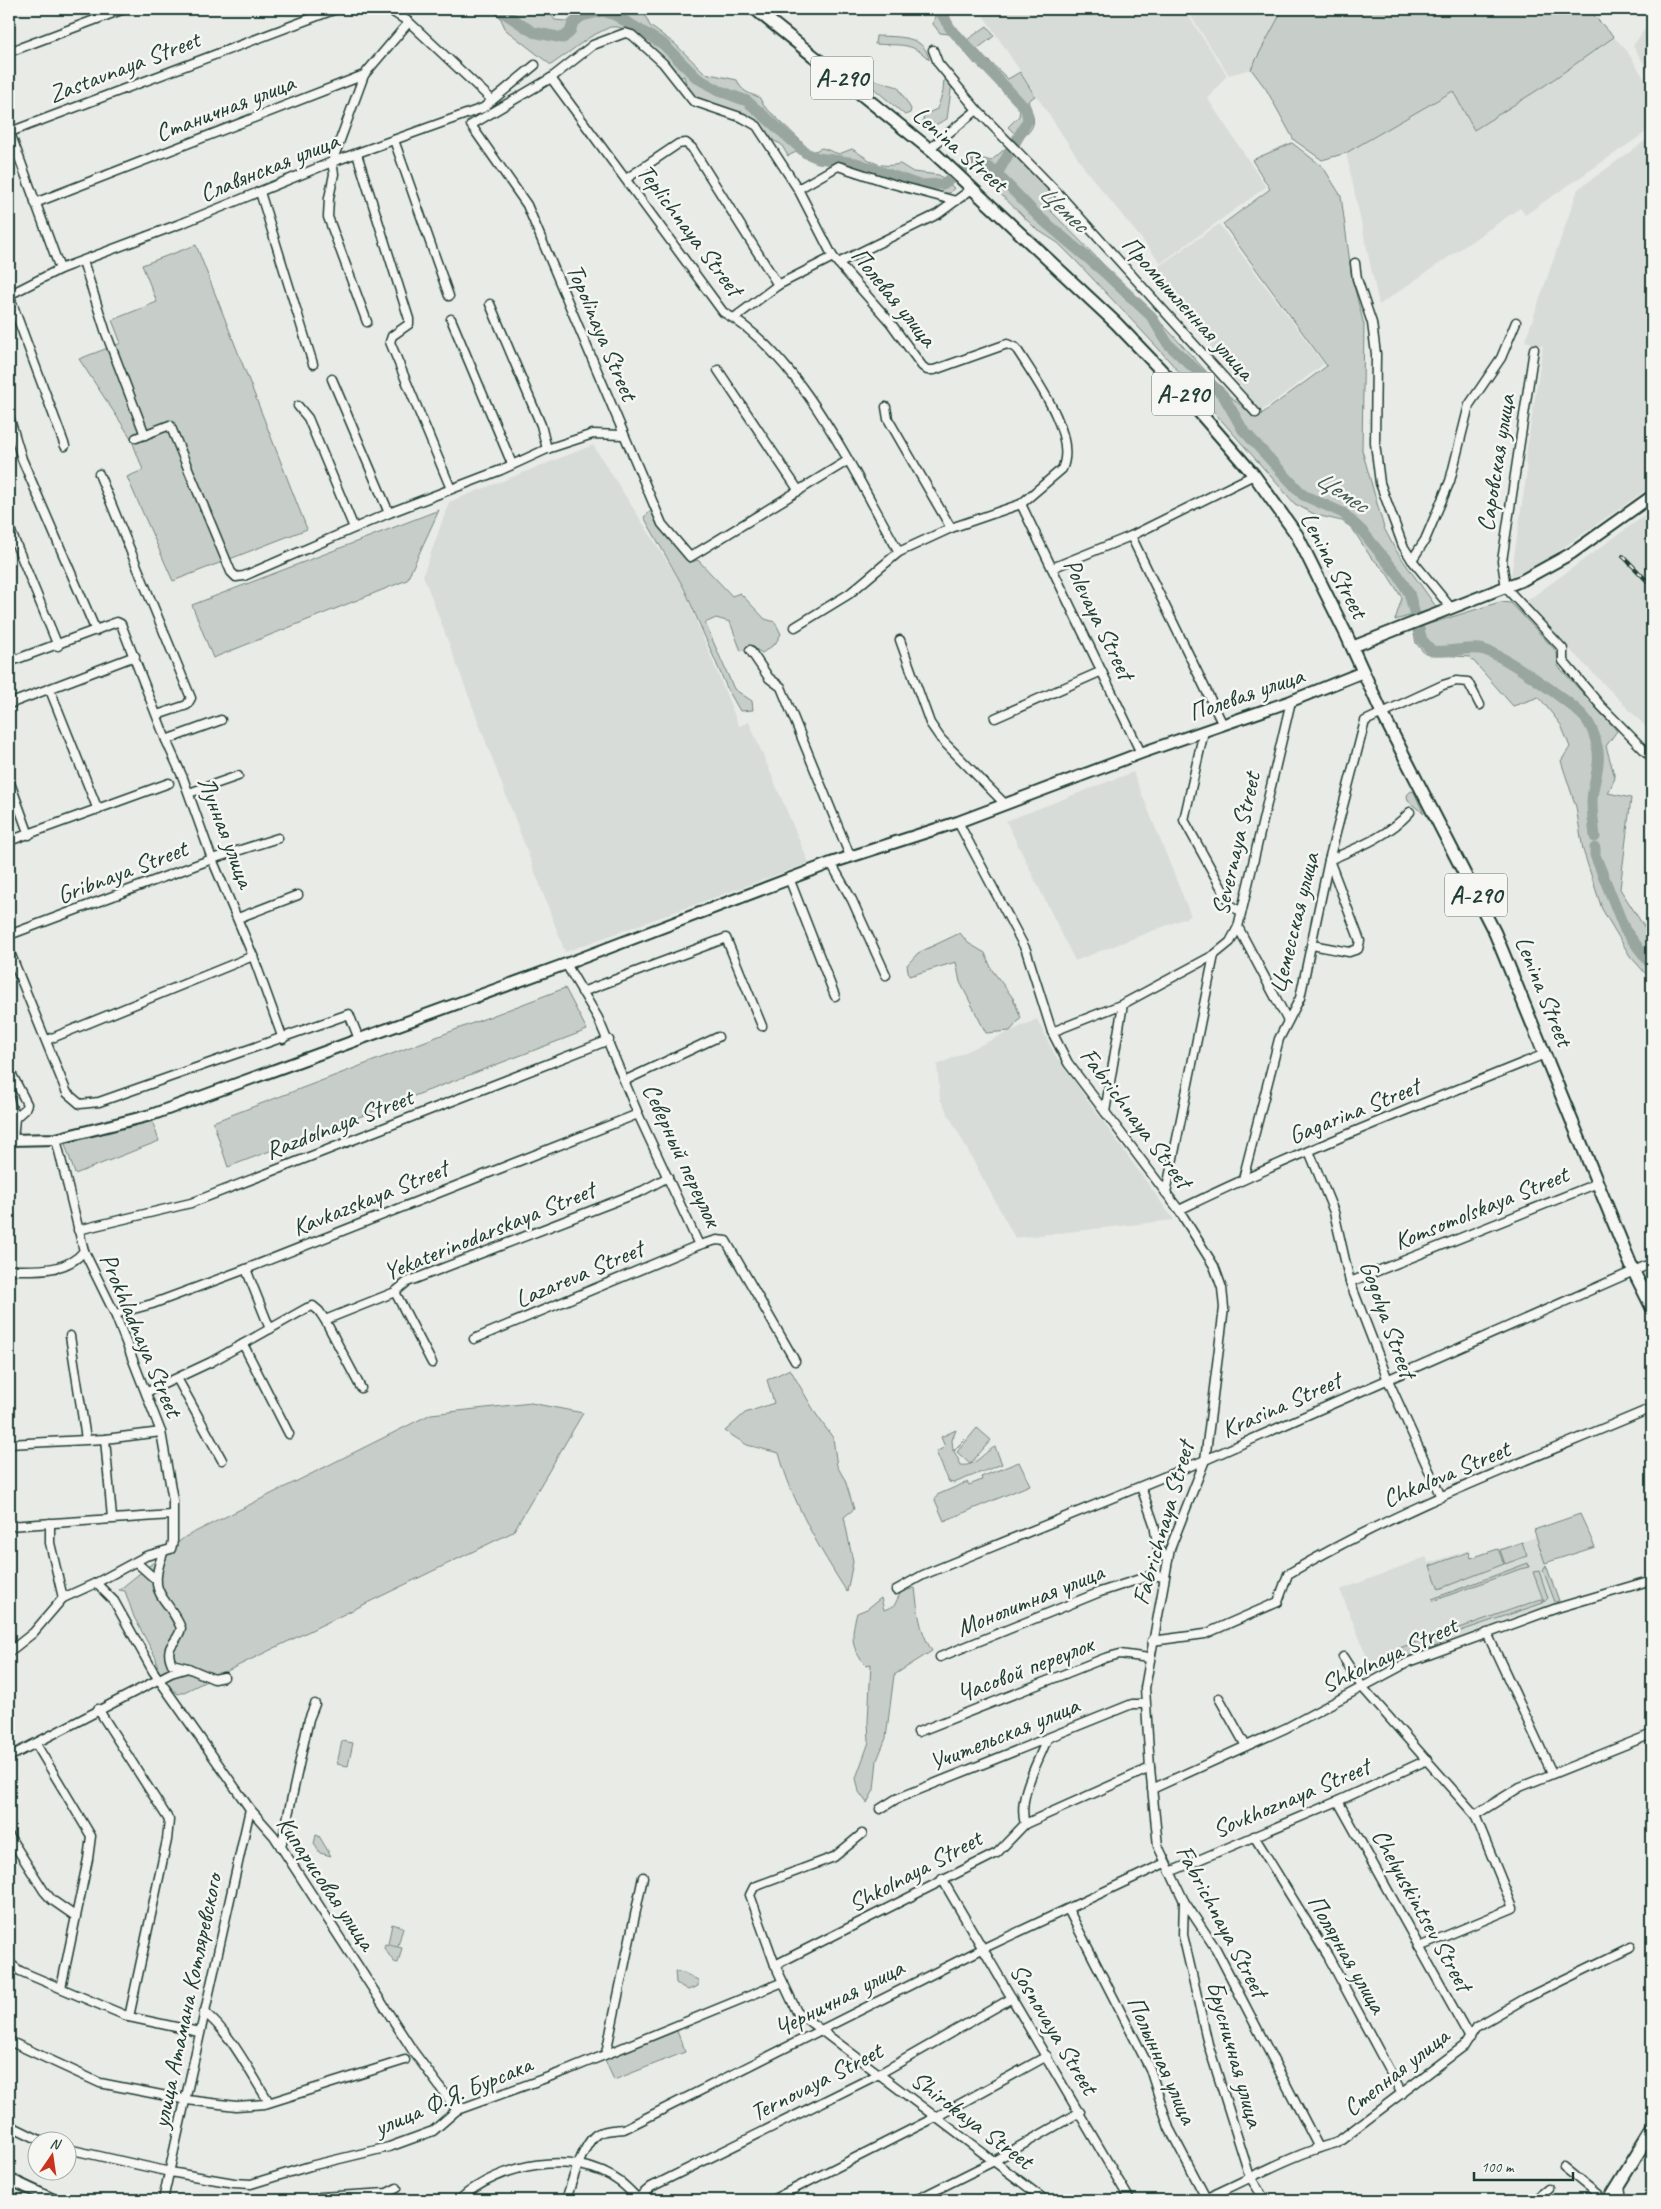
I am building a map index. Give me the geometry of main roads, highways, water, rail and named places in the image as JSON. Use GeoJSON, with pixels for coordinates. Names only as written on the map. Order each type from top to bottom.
{"type":"FeatureCollection","features":[{"type":"Feature","properties":{"kind":"highway","name":"Lenina Street"},"geometry":{"type":"LineString","coordinates":[[755,9],[950,167],[1116,323],[1180,390],[1254,475],[1297,536],[1352,647],[1382,713],[1495,933],[1634,1270],[1652,1308]]}},
{"type":"Feature","properties":{"kind":"highway"},"geometry":{"type":"LineString","coordinates":[[1609,2200],[1652,2130]]}},
{"type":"Feature","properties":{"kind":"main road"},"geometry":{"type":"LineString","coordinates":[[1352,647],[1506,586],[1572,553],[1652,496]]}},
{"type":"Feature","properties":{"kind":"main road","name":"Полевая улица"},"geometry":{"type":"LineString","coordinates":[[11,1140],[56,1139],[151,1115],[566,964],[831,862],[958,822],[1142,752],[1291,701],[1363,672]]}},
{"type":"Feature","properties":{"kind":"main road"},"geometry":{"type":"LineString","coordinates":[[9,2179],[39,2197],[54,2200]]}},
{"type":"Feature","properties":{"kind":"waterway","name":"Цемес"},"geometry":{"type":"LineString","coordinates":[[498,9],[533,32],[563,38],[570,32],[573,23],[582,16],[603,11],[615,15],[663,44],[697,78],[720,91],[747,101],[806,153],[818,158],[856,163],[919,185],[943,184],[973,162],[992,169],[1038,216],[1103,271],[1151,316],[1168,344],[1223,395],[1243,430],[1303,495],[1343,513],[1362,531],[1398,575],[1409,593],[1422,640],[1432,651],[1480,649],[1489,652],[1535,679],[1566,701],[1585,718],[1594,735],[1598,753],[1598,767],[1592,802],[1595,837]]}},
{"type":"Feature","properties":{"kind":"waterway","name":"Цемес"},"geometry":{"type":"LineString","coordinates":[[939,9],[950,28],[1026,109],[1028,120],[997,174]]}},
{"type":"Feature","properties":{"kind":"waterway","name":"Цемес"},"geometry":{"type":"LineString","coordinates":[[1595,848],[1595,855],[1625,930],[1652,966]]}},
{"type":"Feature","properties":{"kind":"railway"},"geometry":{"type":"LineString","coordinates":[[1646,540],[1652,547]]}},
{"type":"Feature","properties":{"kind":"railway"},"geometry":{"type":"LineString","coordinates":[[1623,556],[1652,586]]}}]}
